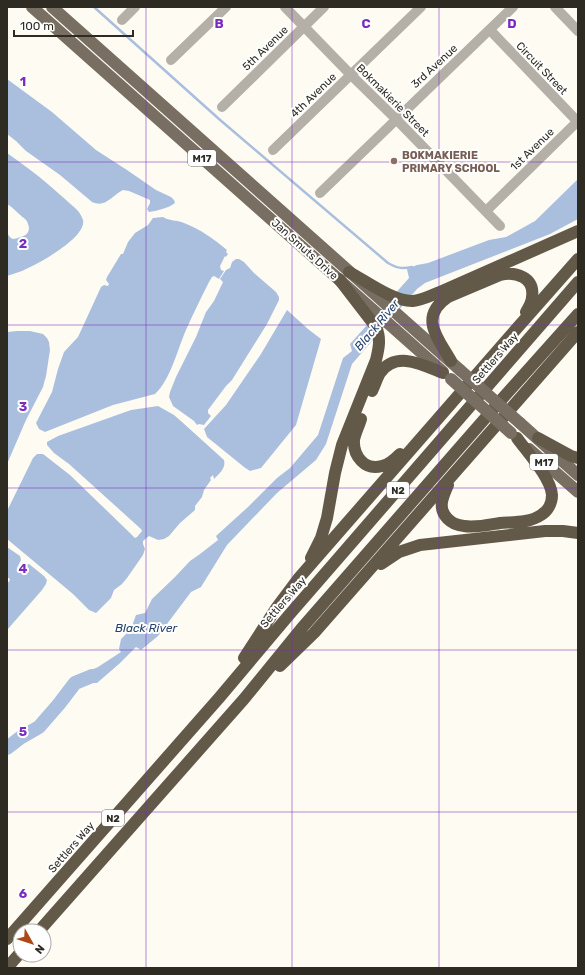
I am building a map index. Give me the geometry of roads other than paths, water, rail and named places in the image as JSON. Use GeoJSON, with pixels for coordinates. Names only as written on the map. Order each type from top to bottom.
{"type":"FeatureCollection","features":[{"type":"Feature","properties":{"kind":"highway"},"geometry":{"type":"LineString","coordinates":[[349,272],[386,298],[413,301],[440,292],[578,231]]}},
{"type":"Feature","properties":{"kind":"highway"},"geometry":{"type":"LineString","coordinates":[[219,698],[277,607],[298,580],[578,259]]}},
{"type":"Feature","properties":{"kind":"highway"},"geometry":{"type":"LineString","coordinates":[[451,361],[436,335],[432,323],[436,308],[448,297],[500,275],[512,274],[521,276],[529,284],[532,290],[532,296],[527,311],[518,326]]}},
{"type":"Feature","properties":{"kind":"highway"},"geometry":{"type":"LineString","coordinates":[[298,580],[321,538],[328,514],[342,445],[376,360],[379,346],[379,336],[371,314],[338,279]]}},
{"type":"Feature","properties":{"kind":"highway","name":"Settlers Way"},"geometry":{"type":"LineString","coordinates":[[7,939],[219,698],[294,609],[578,282]]}},
{"type":"Feature","properties":{"kind":"highway","name":"N2"},"geometry":{"type":"LineString","coordinates":[[46,923],[244,699],[322,605],[502,398],[578,314]]}},
{"type":"Feature","properties":{"kind":"highway"},"geometry":{"type":"LineString","coordinates":[[244,699],[314,633],[578,332]]}},
{"type":"Feature","properties":{"kind":"highway"},"geometry":{"type":"LineString","coordinates":[[537,379],[578,342]]}},
{"type":"Feature","properties":{"kind":"highway"},"geometry":{"type":"LineString","coordinates":[[427,431],[393,460],[382,466],[375,467],[366,464],[358,457],[355,448],[354,441],[357,430],[376,380],[384,368],[395,362],[407,360],[419,363],[447,376]]}},
{"type":"Feature","properties":{"kind":"highway"},"geometry":{"type":"LineString","coordinates":[[455,474],[446,490],[442,503],[444,514],[449,521],[454,524],[472,526],[526,521],[540,516],[546,512],[550,504],[552,496],[550,488],[543,473],[514,436]]}},
{"type":"Feature","properties":{"kind":"highway"},"geometry":{"type":"LineString","coordinates":[[538,438],[571,456],[578,458]]}},
{"type":"Feature","properties":{"kind":"highway"},"geometry":{"type":"LineString","coordinates":[[362,579],[399,552],[420,544],[545,532],[563,531],[578,533]]}},
{"type":"Feature","properties":{"kind":"main road","name":"Jan Smuts Drive"},"geometry":{"type":"LineString","coordinates":[[32,7],[338,279]]}},
{"type":"Feature","properties":{"kind":"main road","name":"Jan Smuts Drive"},"geometry":{"type":"LineString","coordinates":[[52,7],[349,272]]}},
{"type":"Feature","properties":{"kind":"main road","name":"M17"},"geometry":{"type":"LineString","coordinates":[[386,298],[397,323],[447,376],[578,492]]}},
{"type":"Feature","properties":{"kind":"main road","name":"M17"},"geometry":{"type":"LineString","coordinates":[[371,314],[397,323],[451,361],[578,475]]}},
{"type":"Feature","properties":{"kind":"street"},"geometry":{"type":"LineString","coordinates":[[122,20],[136,7]]}},
{"type":"Feature","properties":{"kind":"street"},"geometry":{"type":"LineString","coordinates":[[171,60],[226,7]]}},
{"type":"Feature","properties":{"kind":"street","name":"Bokmakierie Street"},"geometry":{"type":"LineString","coordinates":[[285,7],[486,210],[500,226]]}},
{"type":"Feature","properties":{"kind":"street","name":"5th Avenue"},"geometry":{"type":"LineString","coordinates":[[222,107],[324,7]]}},
{"type":"Feature","properties":{"kind":"street","name":"4th Avenue"},"geometry":{"type":"LineString","coordinates":[[273,150],[421,7]]}},
{"type":"Feature","properties":{"kind":"street","name":"3rd Avenue"},"geometry":{"type":"LineString","coordinates":[[320,193],[513,7]]}},
{"type":"Feature","properties":{"kind":"street"},"geometry":{"type":"LineString","coordinates":[[555,7],[578,31]]}},
{"type":"Feature","properties":{"kind":"street","name":"Circuit Street"},"geometry":{"type":"LineString","coordinates":[[490,30],[578,121]]}},
{"type":"Feature","properties":{"kind":"street","name":"1st Avenue"},"geometry":{"type":"LineString","coordinates":[[486,210],[578,121]]}},
{"type":"Feature","properties":{"kind":"water"},"geometry":{"type":"Polygon","coordinates":[[[7,79],[52,112],[96,150],[156,190],[171,197],[175,203],[166,208],[149,212],[147,209],[150,200],[123,190],[101,204],[92,202],[60,175],[26,151],[7,134],[7,79]]]}},
{"type":"Feature","properties":{"kind":"water"},"geometry":{"type":"Polygon","coordinates":[[[7,153],[53,188],[78,211],[83,220],[82,227],[77,235],[59,250],[29,268],[7,276],[7,232],[12,239],[14,239],[26,235],[29,227],[26,219],[7,204],[7,153]]]}},
{"type":"Feature","properties":{"kind":"water","name":"Black River"},"geometry":{"type":"Polygon","coordinates":[[[578,179],[578,219],[550,234],[425,283],[417,289],[352,364],[326,444],[316,460],[277,493],[227,545],[201,587],[191,592],[158,636],[141,650],[136,647],[97,683],[75,683],[76,677],[98,667],[121,652],[119,649],[121,639],[131,629],[136,615],[145,613],[152,599],[190,561],[218,540],[216,536],[277,478],[290,468],[318,435],[343,358],[352,351],[350,344],[409,278],[407,269],[428,263],[489,240],[506,237],[535,221],[578,179]]]}},
{"type":"Feature","properties":{"kind":"water"},"geometry":{"type":"Polygon","coordinates":[[[163,217],[190,225],[201,231],[227,250],[226,252],[228,254],[226,257],[225,256],[220,266],[221,270],[224,271],[219,279],[214,276],[212,277],[203,294],[165,381],[155,394],[113,405],[45,432],[39,429],[36,423],[52,392],[64,352],[78,337],[101,287],[104,285],[108,286],[109,284],[106,280],[107,277],[135,233],[148,225],[153,218],[163,217]]]}},
{"type":"Feature","properties":{"kind":"water"},"geometry":{"type":"Polygon","coordinates":[[[236,259],[244,262],[276,292],[279,300],[267,324],[232,380],[208,410],[208,413],[211,416],[204,425],[197,425],[194,421],[173,406],[169,397],[170,392],[206,312],[214,301],[223,282],[220,279],[226,270],[230,268],[232,262],[236,259]]]}},
{"type":"Feature","properties":{"kind":"water"},"geometry":{"type":"Polygon","coordinates":[[[287,310],[321,339],[296,425],[261,468],[250,471],[207,437],[204,429],[226,405],[261,354],[287,310]]]}},
{"type":"Feature","properties":{"kind":"water"},"geometry":{"type":"Polygon","coordinates":[[[30,331],[43,334],[49,342],[50,350],[43,387],[26,420],[7,464],[7,332],[30,331]]]}},
{"type":"Feature","properties":{"kind":"water"},"geometry":{"type":"Polygon","coordinates":[[[158,406],[174,415],[224,460],[224,466],[214,479],[213,475],[210,478],[211,480],[204,490],[202,497],[195,506],[195,510],[180,523],[169,536],[158,540],[149,536],[143,541],[145,549],[143,555],[127,578],[114,590],[111,598],[96,613],[89,610],[73,594],[7,539],[7,511],[33,458],[37,454],[43,454],[70,475],[135,538],[137,537],[142,531],[141,529],[69,464],[54,453],[47,445],[47,442],[58,436],[131,410],[158,406]]]}},
{"type":"Feature","properties":{"kind":"water"},"geometry":{"type":"Polygon","coordinates":[[[7,547],[20,556],[21,560],[17,568],[21,569],[25,565],[29,564],[47,580],[42,590],[7,630],[7,584],[10,580],[7,578],[7,547]]]}},
{"type":"Feature","properties":{"kind":"waterway"},"geometry":{"type":"LineString","coordinates":[[94,7],[219,119],[388,263],[399,268],[412,267]]}},
{"type":"Feature","properties":{"kind":"waterway","name":"Black River"},"geometry":{"type":"LineString","coordinates":[[7,748],[20,738],[39,727],[75,683],[92,676]]}},
{"type":"Feature","properties":{"kind":"place","name":"BOKMAKIERIE PRIMARY SCHOOL"},"geometry":{"type":"Point","coordinates":[394,161]}}]}
